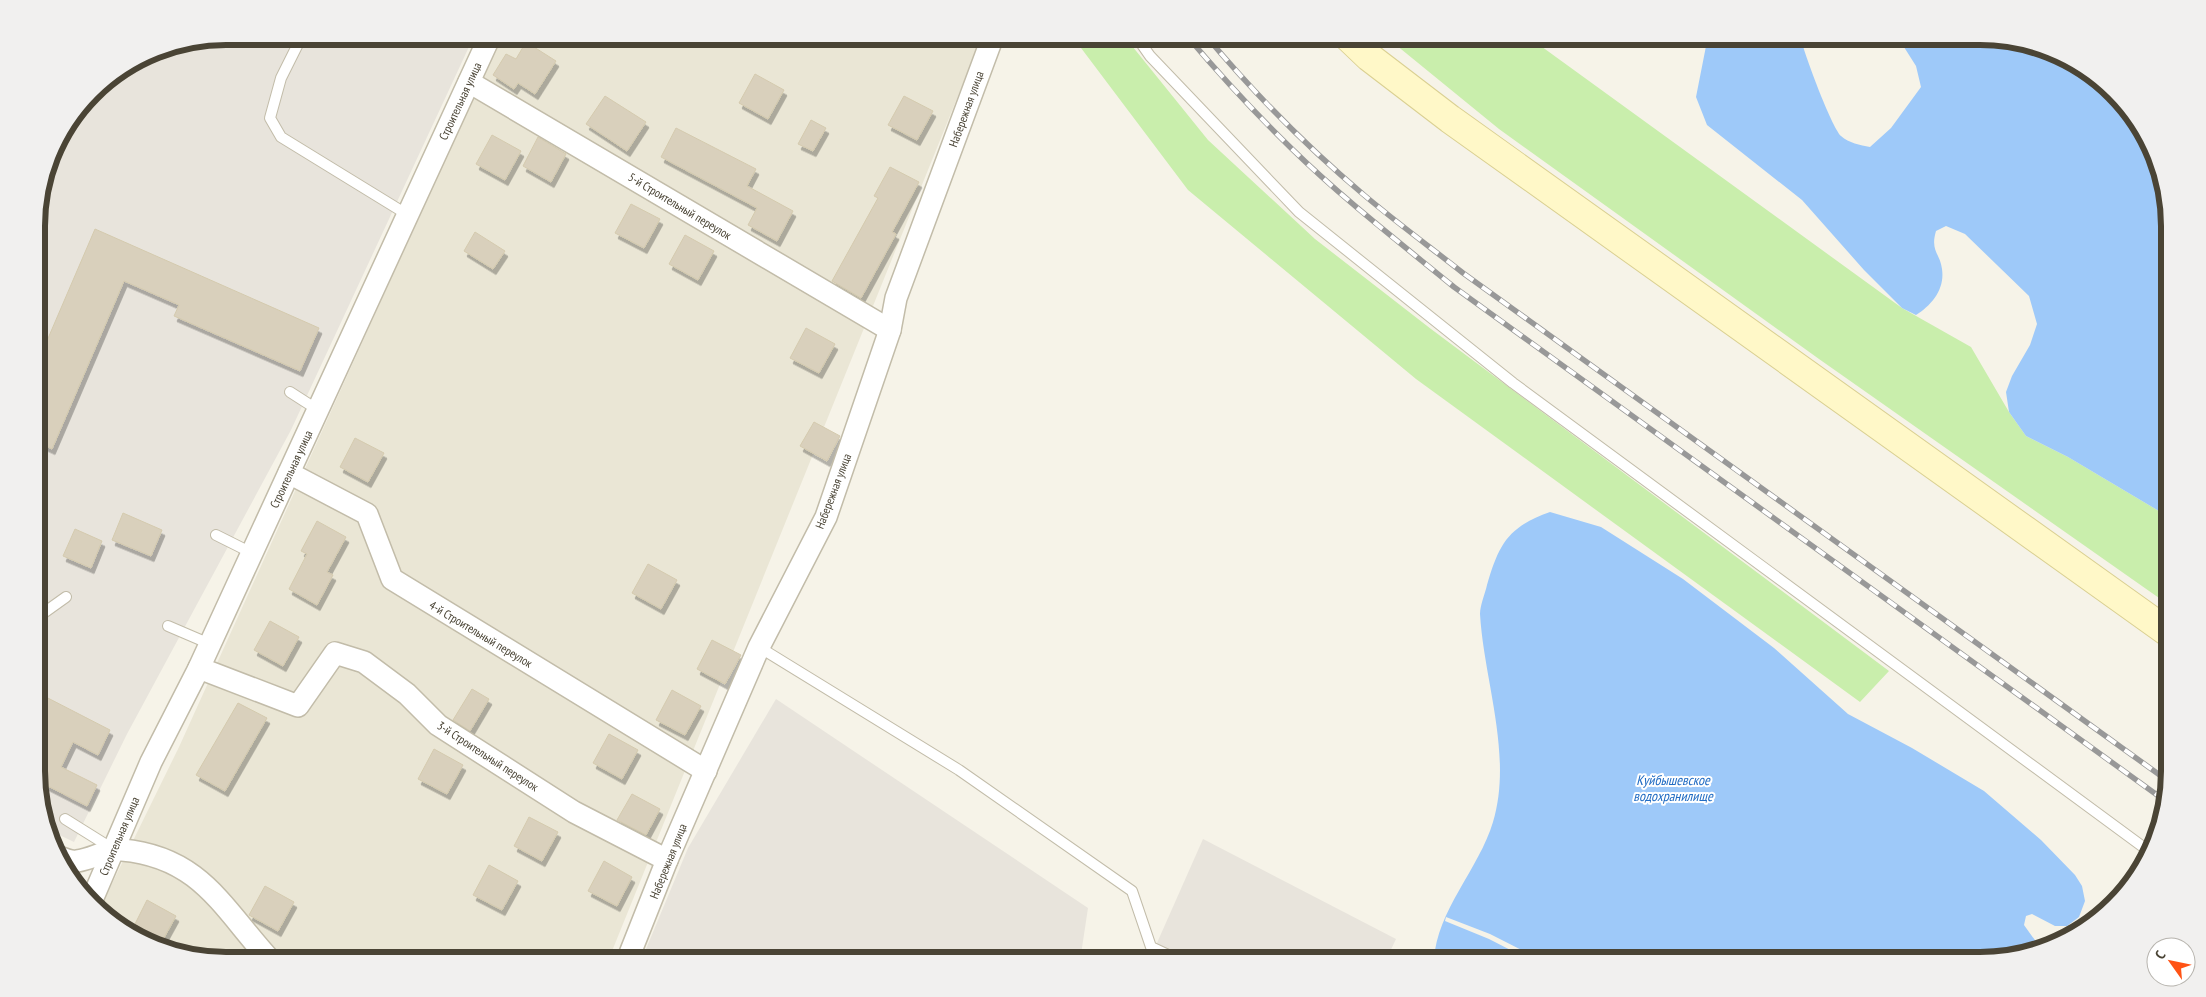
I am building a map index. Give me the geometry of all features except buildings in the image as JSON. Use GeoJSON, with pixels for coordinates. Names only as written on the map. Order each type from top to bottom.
{"type":"FeatureCollection","features":[{"type":"Feature","properties":{"kind":"main road"},"geometry":{"type":"LineString","coordinates":[[1357,45],[1369,57],[1450,120],[2161,627]]}},
{"type":"Feature","properties":{"kind":"street","name":"Строительная улица"},"geometry":{"type":"LineString","coordinates":[[94,895],[151,762],[210,644],[486,45]]}},
{"type":"Feature","properties":{"kind":"street","name":"Набережная улица"},"geometry":{"type":"LineString","coordinates":[[631,952],[667,860],[760,647],[826,517],[890,330],[896,298],[990,45]]}},
{"type":"Feature","properties":{"kind":"street","name":"5-й Строительный переулок"},"geometry":{"type":"LineString","coordinates":[[469,82],[890,330]]}},
{"type":"Feature","properties":{"kind":"street","name":"4-й Строительный переулок"},"geometry":{"type":"LineString","coordinates":[[289,473],[367,514],[392,579],[706,771]]}},
{"type":"Feature","properties":{"kind":"street","name":"3-й Строительный переулок"},"geometry":{"type":"LineString","coordinates":[[198,668],[298,706],[334,653],[364,662],[407,694],[438,725],[574,812],[667,860]]}},
{"type":"Feature","properties":{"kind":"street"},"geometry":{"type":"LineString","coordinates":[[68,859],[76,861],[114,850],[144,852],[180,865],[214,893],[263,952]]}},
{"type":"Feature","properties":{"kind":"lane"},"geometry":{"type":"LineString","coordinates":[[298,45],[281,78],[270,118],[281,137],[408,215]]}},
{"type":"Feature","properties":{"kind":"lane"},"geometry":{"type":"LineString","coordinates":[[1142,45],[1150,56],[1299,212],[1513,383],[2144,847]]}},
{"type":"Feature","properties":{"kind":"lane"},"geometry":{"type":"LineString","coordinates":[[290,392],[318,410]]}},
{"type":"Feature","properties":{"kind":"lane"},"geometry":{"type":"LineString","coordinates":[[216,535],[252,552]]}},
{"type":"Feature","properties":{"kind":"lane"},"geometry":{"type":"LineString","coordinates":[[45,612],[66,597]]}},
{"type":"Feature","properties":{"kind":"lane"},"geometry":{"type":"LineString","coordinates":[[168,626],[210,644]]}},
{"type":"Feature","properties":{"kind":"lane"},"geometry":{"type":"LineString","coordinates":[[760,647],[959,770],[1132,891],[1151,946],[1164,952]]}},
{"type":"Feature","properties":{"kind":"lane"},"geometry":{"type":"LineString","coordinates":[[65,819],[114,850]]}},
{"type":"Feature","properties":{"kind":"shaded area"},"geometry":{"type":"Polygon","coordinates":[[[215,45],[470,45],[291,430],[127,734],[74,842],[57,834],[48,806],[45,782],[45,215],[51,179],[64,146],[82,116],[116,82],[136,69],[157,59],[191,48],[215,45]]]}},
{"type":"Feature","properties":{"kind":"shaded area"},"geometry":{"type":"Polygon","coordinates":[[[497,45],[979,45],[612,952],[215,952],[179,946],[146,933],[116,915],[102,903],[179,747],[497,45]]]}},
{"type":"Feature","properties":{"kind":"shaded area"},"geometry":{"type":"Polygon","coordinates":[[[776,699],[1088,908],[1081,952],[645,952],[688,848],[776,699]]]}},
{"type":"Feature","properties":{"kind":"shaded area"},"geometry":{"type":"Polygon","coordinates":[[[1203,839],[1396,939],[1390,952],[1153,952],[1203,839]]]}},
{"type":"Feature","properties":{"kind":"green space"},"geometry":{"type":"Polygon","coordinates":[[[1079,45],[1131,45],[1208,140],[1315,239],[1431,329],[1889,671],[1860,702],[1416,379],[1188,190],[1079,45]]]}},
{"type":"Feature","properties":{"kind":"green space"},"geometry":{"type":"Polygon","coordinates":[[[1396,45],[1539,45],[1902,308],[1971,347],[2009,412],[2026,436],[2068,457],[2161,512],[2161,599],[1819,359],[1499,129],[1396,45]]]}},
{"type":"Feature","properties":{"kind":"water"},"geometry":{"type":"Polygon","coordinates":[[[1706,45],[1803,45],[1818,89],[1837,130],[1841,136],[1848,140],[1870,147],[1891,128],[1921,87],[1916,66],[1903,45],[1991,45],[2015,48],[2049,59],[2070,69],[2090,82],[2108,98],[2124,116],[2137,136],[2147,157],[2158,191],[2161,215],[2161,512],[2068,457],[2026,436],[2009,412],[2006,392],[2012,376],[2030,345],[2037,324],[2029,296],[1965,234],[1946,226],[1936,231],[1934,243],[1942,269],[1939,290],[1932,301],[1916,315],[1902,308],[1864,270],[1802,200],[1707,125],[1696,97],[1706,45]]]}},
{"type":"Feature","properties":{"kind":"water","name":"Куйбышевское водохранилище"},"geometry":{"type":"Polygon","coordinates":[[[1550,512],[1601,527],[1683,579],[1774,648],[1848,714],[1912,748],[1984,791],[2041,840],[2075,875],[2082,886],[2085,901],[2079,917],[2067,926],[2055,926],[2032,914],[2026,916],[2024,925],[2037,943],[2015,949],[1991,952],[1435,952],[1437,942],[1450,907],[1487,839],[1498,797],[1500,771],[1499,744],[1483,639],[1480,614],[1482,603],[1491,571],[1501,548],[1515,531],[1550,512]]]}},
{"type":"Feature","properties":{"kind":"pier"},"geometry":{"type":"Polygon","coordinates":[[[1446,917],[1490,934],[1525,952],[1514,952],[1489,939],[1445,921],[1446,917]]]}},
{"type":"Feature","properties":{"kind":"railway"},"geometry":{"type":"LineString","coordinates":[[1195,45],[1251,107],[1310,166],[1454,287],[2159,796]]}},
{"type":"Feature","properties":{"kind":"railway"},"geometry":{"type":"LineString","coordinates":[[1214,45],[1262,99],[1322,158],[1376,205],[1463,273],[2161,776]]}}]}
